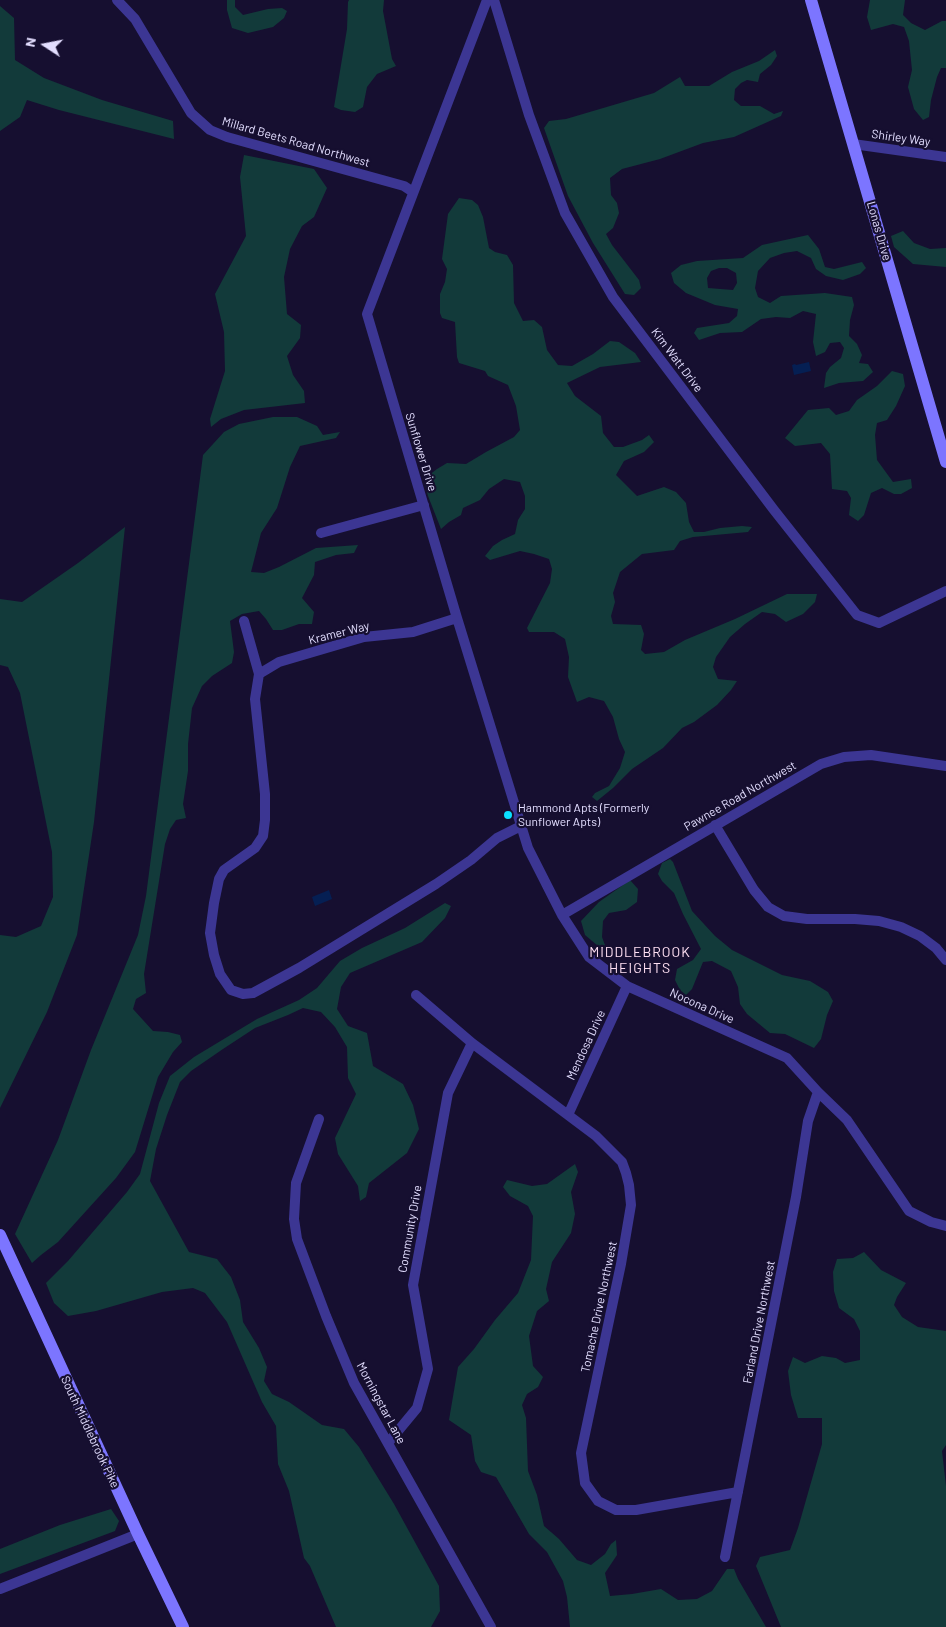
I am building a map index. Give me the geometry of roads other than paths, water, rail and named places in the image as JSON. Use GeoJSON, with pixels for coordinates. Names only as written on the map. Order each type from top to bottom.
{"type":"FeatureCollection","features":[{"type":"Feature","properties":{"kind":"street","name":"Millard Beets Road Northwest"},"geometry":{"type":"LineString","coordinates":[[117,0],[135,19],[191,113],[210,130],[227,137],[404,186],[413,192]]}},
{"type":"Feature","properties":{"kind":"street","name":"Sunflower Drive"},"geometry":{"type":"LineString","coordinates":[[487,0],[367,314],[457,618],[528,848],[562,915]]}},
{"type":"Feature","properties":{"kind":"street","name":"Kim Watt Drive"},"geometry":{"type":"LineString","coordinates":[[494,0],[529,115],[565,213],[613,297],[774,510],[857,615],[879,623],[946,591]]}},
{"type":"Feature","properties":{"kind":"street","name":"Lonas Drive"},"geometry":{"type":"LineString","coordinates":[[811,0],[943,439],[946,462]]}},
{"type":"Feature","properties":{"kind":"street","name":"Shirley Way"},"geometry":{"type":"LineString","coordinates":[[853,144],[946,157]]}},
{"type":"Feature","properties":{"kind":"street"},"geometry":{"type":"LineString","coordinates":[[321,532],[424,506]]}},
{"type":"Feature","properties":{"kind":"street","name":"Kramer Way"},"geometry":{"type":"LineString","coordinates":[[259,674],[279,662],[364,637],[413,632],[457,618]]}},
{"type":"Feature","properties":{"kind":"street"},"geometry":{"type":"LineString","coordinates":[[244,621],[259,674],[255,699],[265,794],[265,820],[263,836],[255,848],[224,870],[219,879],[214,903],[210,933],[214,955],[220,974],[231,990],[243,994],[253,993],[299,968],[436,884],[471,860],[497,838],[522,826]]}},
{"type":"Feature","properties":{"kind":"street","name":"Pawnee Road Northwest"},"geometry":{"type":"LineString","coordinates":[[562,915],[820,764],[844,756],[871,756],[946,766]]}},
{"type":"Feature","properties":{"kind":"street"},"geometry":{"type":"LineString","coordinates":[[715,825],[754,890],[768,907],[784,916],[807,919],[879,921],[901,927],[920,936],[936,948],[946,960]]}},
{"type":"Feature","properties":{"kind":"street","name":"Nocona Drive"},"geometry":{"type":"LineString","coordinates":[[562,915],[589,957],[627,986],[787,1058],[847,1120],[909,1211],[931,1222],[946,1226]]}},
{"type":"Feature","properties":{"kind":"street","name":"Mendosa Drive"},"geometry":{"type":"LineString","coordinates":[[568,1115],[627,986]]}},
{"type":"Feature","properties":{"kind":"street","name":"Tomache Drive Northwest"},"geometry":{"type":"LineString","coordinates":[[416,994],[472,1043],[596,1136],[622,1162],[629,1185],[631,1205],[621,1264],[581,1453],[585,1483],[598,1501],[616,1510],[636,1510],[738,1492]]}},
{"type":"Feature","properties":{"kind":"street","name":"Community Drive"},"geometry":{"type":"LineString","coordinates":[[388,1443],[417,1408],[428,1369],[413,1285],[448,1093],[472,1043]]}},
{"type":"Feature","properties":{"kind":"street","name":"Farland Drive Northwest"},"geometry":{"type":"LineString","coordinates":[[725,1557],[796,1197],[808,1121],[818,1092]]}},
{"type":"Feature","properties":{"kind":"street","name":"Morningstar Lane"},"geometry":{"type":"LineString","coordinates":[[318,1118],[296,1183],[294,1219],[297,1239],[354,1383],[491,1627]]}},
{"type":"Feature","properties":{"kind":"street","name":"South Middlebrook Pike"},"geometry":{"type":"LineString","coordinates":[[0,1235],[183,1627]]}},
{"type":"Feature","properties":{"kind":"street"},"geometry":{"type":"LineString","coordinates":[[0,1589],[138,1534]]}},
{"type":"Feature","properties":{"kind":"water"},"geometry":{"type":"Polygon","coordinates":[[[809,362],[811,371],[794,375],[792,365],[809,362]]]}},
{"type":"Feature","properties":{"kind":"water"},"geometry":{"type":"Polygon","coordinates":[[[329,890],[332,899],[315,906],[312,897],[329,890]]]}},
{"type":"Feature","properties":{"kind":"place","name":"Hammond Apts (Formerly Sunflower Apts)"},"geometry":{"type":"Point","coordinates":[508,815]}},
{"type":"Feature","properties":{"kind":"district","name":"MIDDLEBROOK HEIGHTS"},"geometry":{"type":"Point","coordinates":[640,960]}}]}
